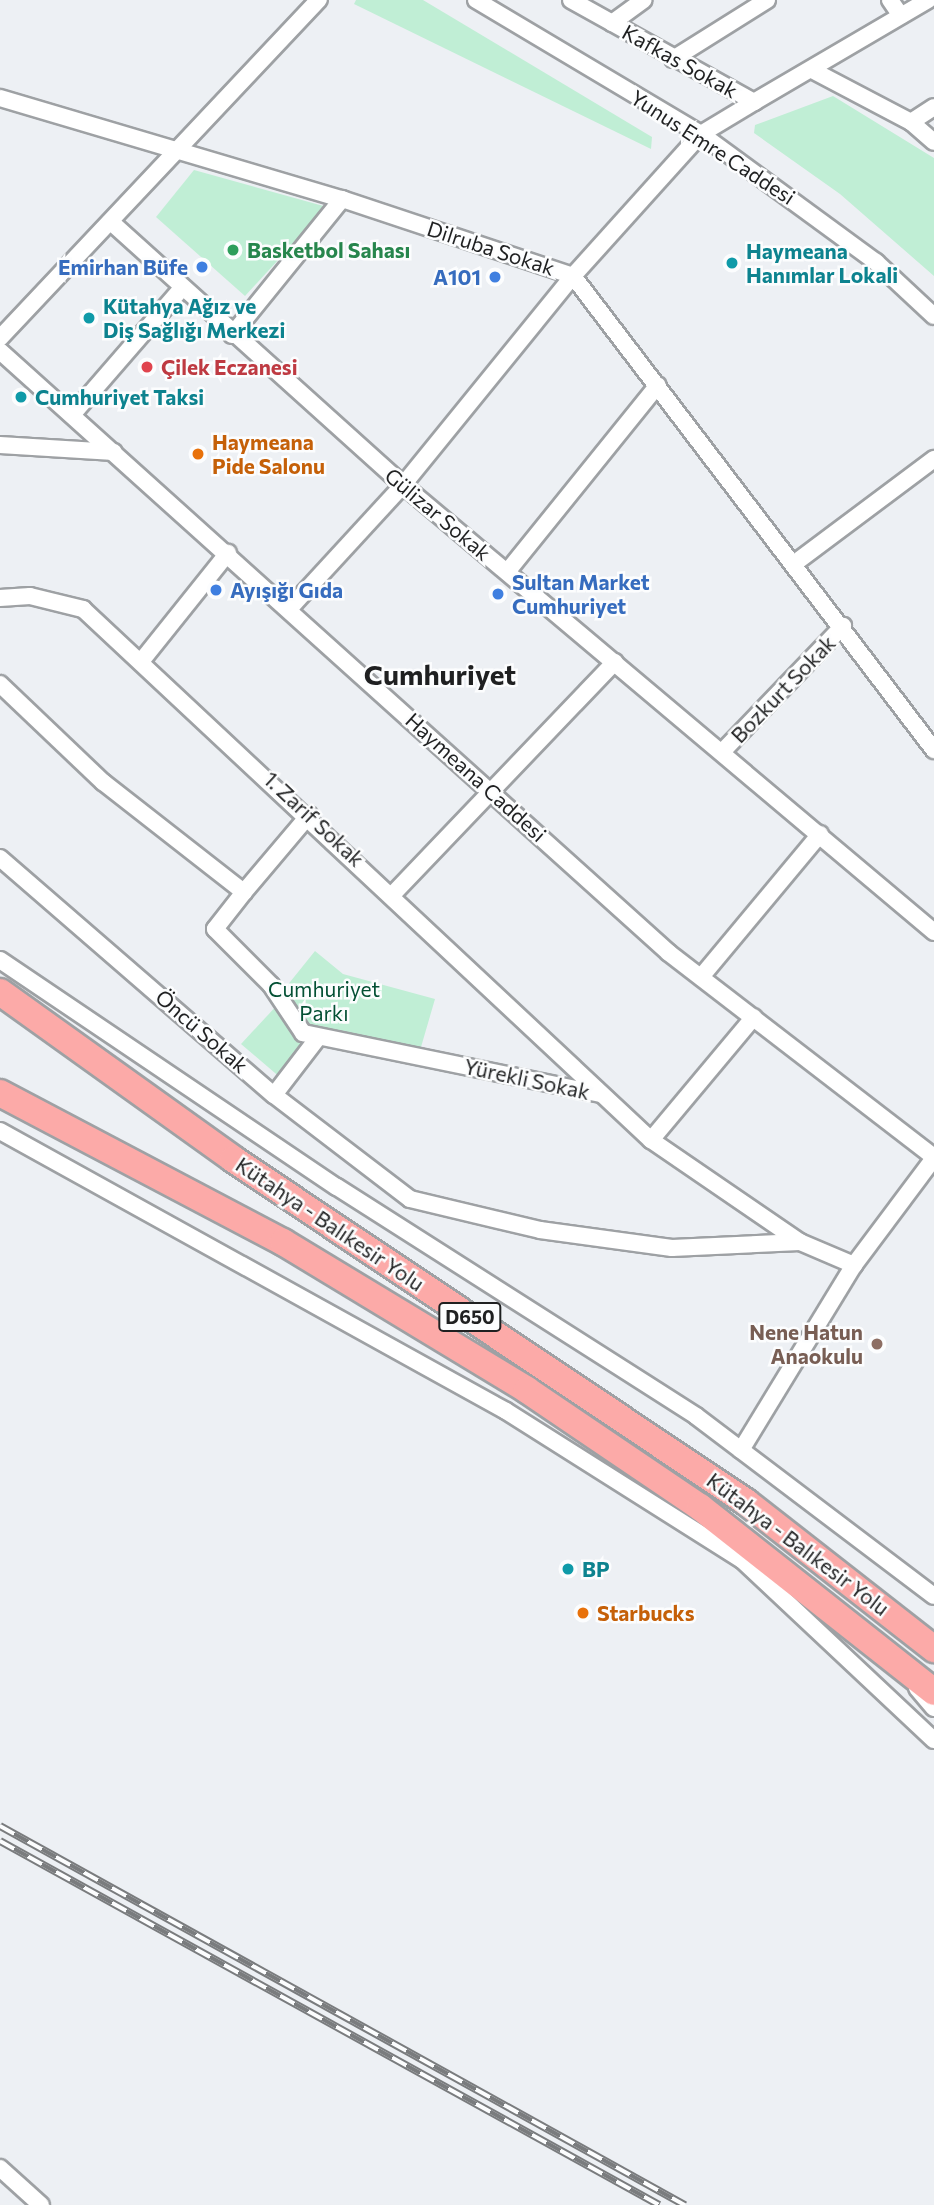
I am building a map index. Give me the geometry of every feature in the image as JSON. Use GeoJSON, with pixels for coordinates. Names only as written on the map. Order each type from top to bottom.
{"type":"FeatureCollection","features":[{"type":"Feature","properties":{"kind":"highway","name":"Kütahya - Balıkesir Yolu"},"geometry":{"type":"LineString","coordinates":[[0,992],[233,1159],[746,1502],[934,1649]]}},
{"type":"Feature","properties":{"kind":"highway","name":"Kütahya - Balıkesir Yolu"},"geometry":{"type":"LineString","coordinates":[[0,1093],[48,1124],[283,1242],[527,1390],[700,1507],[883,1649],[934,1692]]}},
{"type":"Feature","properties":{"kind":"street"},"geometry":{"type":"LineString","coordinates":[[0,338],[319,0]]}},
{"type":"Feature","properties":{"kind":"street","name":"Yunus Emre Caddesi"},"geometry":{"type":"LineString","coordinates":[[476,0],[701,134],[876,262],[934,316]]}},
{"type":"Feature","properties":{"kind":"street","name":"Kafkas Sokak"},"geometry":{"type":"LineString","coordinates":[[571,0],[754,102],[812,71],[928,0]]}},
{"type":"Feature","properties":{"kind":"street"},"geometry":{"type":"LineString","coordinates":[[612,23],[644,0]]}},
{"type":"Feature","properties":{"kind":"street"},"geometry":{"type":"LineString","coordinates":[[673,59],[767,0]]}},
{"type":"Feature","properties":{"kind":"street"},"geometry":{"type":"LineString","coordinates":[[890,0],[901,16]]}},
{"type":"Feature","properties":{"kind":"street"},"geometry":{"type":"LineString","coordinates":[[812,71],[911,122],[934,142]]}},
{"type":"Feature","properties":{"kind":"street","name":"Dilruba Sokak"},"geometry":{"type":"LineString","coordinates":[[0,98],[342,199],[573,276],[843,626],[934,750]]}},
{"type":"Feature","properties":{"kind":"street"},"geometry":{"type":"LineString","coordinates":[[290,608],[403,485],[573,276],[701,134],[754,102]]}},
{"type":"Feature","properties":{"kind":"street"},"geometry":{"type":"LineString","coordinates":[[911,122],[934,107]]}},
{"type":"Feature","properties":{"kind":"street"},"geometry":{"type":"LineString","coordinates":[[232,335],[342,199]]}},
{"type":"Feature","properties":{"kind":"street","name":"Gülizar Sokak"},"geometry":{"type":"LineString","coordinates":[[111,222],[232,335],[403,485],[934,932]]}},
{"type":"Feature","properties":{"kind":"street"},"geometry":{"type":"LineString","coordinates":[[72,415],[181,289]]}},
{"type":"Feature","properties":{"kind":"street","name":"Haymeana Caddesi"},"geometry":{"type":"LineString","coordinates":[[0,351],[701,977],[934,1157]]}},
{"type":"Feature","properties":{"kind":"street"},"geometry":{"type":"LineString","coordinates":[[507,572],[658,385]]}},
{"type":"Feature","properties":{"kind":"street"},"geometry":{"type":"LineString","coordinates":[[0,445],[114,452]]}},
{"type":"Feature","properties":{"kind":"street"},"geometry":{"type":"LineString","coordinates":[[795,563],[934,459]]}},
{"type":"Feature","properties":{"kind":"street"},"geometry":{"type":"LineString","coordinates":[[144,659],[228,553]]}},
{"type":"Feature","properties":{"kind":"street","name":"1. Zarif Sokak"},"geometry":{"type":"LineString","coordinates":[[0,598],[30,596],[83,610],[144,659],[600,1094]]}},
{"type":"Feature","properties":{"kind":"street","name":"Bozkurt Sokak"},"geometry":{"type":"LineString","coordinates":[[722,752],[843,626]]}},
{"type":"Feature","properties":{"kind":"street"},"geometry":{"type":"LineString","coordinates":[[393,894],[615,662]]}},
{"type":"Feature","properties":{"kind":"street"},"geometry":{"type":"LineString","coordinates":[[0,684],[103,782],[244,892]]}},
{"type":"Feature","properties":{"kind":"street"},"geometry":{"type":"LineString","coordinates":[[274,1095],[317,1039],[303,1033],[271,985],[215,929],[309,815]]}},
{"type":"Feature","properties":{"kind":"street"},"geometry":{"type":"LineString","coordinates":[[701,977],[820,834]]}},
{"type":"Feature","properties":{"kind":"street","name":"Öncü Sokak"},"geometry":{"type":"LineString","coordinates":[[0,858],[274,1095],[410,1199],[540,1230],[672,1248],[800,1242]]}},
{"type":"Feature","properties":{"kind":"street"},"geometry":{"type":"LineString","coordinates":[[0,960],[741,1450],[929,1592],[934,1573]]}},
{"type":"Feature","properties":{"kind":"street"},"geometry":{"type":"LineString","coordinates":[[651,1140],[754,1017]]}},
{"type":"Feature","properties":{"kind":"street","name":"Yürekli Sokak"},"geometry":{"type":"LineString","coordinates":[[317,1039],[600,1094],[651,1140],[800,1242],[854,1265]]}},
{"type":"Feature","properties":{"kind":"street"},"geometry":{"type":"LineString","coordinates":[[0,1131],[506,1410],[742,1560],[934,1740]]}},
{"type":"Feature","properties":{"kind":"street"},"geometry":{"type":"LineString","coordinates":[[741,1450],[854,1265],[934,1157]]}},
{"type":"Feature","properties":{"kind":"street"},"geometry":{"type":"LineString","coordinates":[[883,1649],[934,1709]]}},
{"type":"Feature","properties":{"kind":"street"},"geometry":{"type":"LineString","coordinates":[[0,2168],[41,2205]]}},
{"type":"Feature","properties":{"kind":"green space"},"geometry":{"type":"Polygon","coordinates":[[[356,0],[423,0],[652,137],[651,149],[354,4],[356,0]]]}},
{"type":"Feature","properties":{"kind":"green space"},"geometry":{"type":"Polygon","coordinates":[[[833,96],[934,158],[934,276],[840,194],[754,133],[755,125],[833,96]]]}},
{"type":"Feature","properties":{"kind":"green space"},"geometry":{"type":"Polygon","coordinates":[[[194,170],[327,207],[245,296],[156,217],[194,170]]]}},
{"type":"Feature","properties":{"kind":"green space","name":"Cumhuriyet Parkı"},"geometry":{"type":"Polygon","coordinates":[[[315,951],[343,974],[435,999],[419,1054],[308,1031],[282,992],[315,951]]]}},
{"type":"Feature","properties":{"kind":"green space"},"geometry":{"type":"Polygon","coordinates":[[[280,1002],[309,1042],[282,1079],[241,1044],[280,1002]]]}},
{"type":"Feature","properties":{"kind":"railway"},"geometry":{"type":"LineString","coordinates":[[0,1826],[685,2205]]}},
{"type":"Feature","properties":{"kind":"railway"},"geometry":{"type":"LineString","coordinates":[[0,1841],[659,2205]]}},
{"type":"Feature","properties":{"kind":"place","name":"Basketbol Sahası"},"geometry":{"type":"Point","coordinates":[233,250]}},
{"type":"Feature","properties":{"kind":"place","name":"Haymeana Hanımlar Lokali"},"geometry":{"type":"Point","coordinates":[732,263]}},
{"type":"Feature","properties":{"kind":"place","name":"Emirhan Büfe"},"geometry":{"type":"Point","coordinates":[202,267]}},
{"type":"Feature","properties":{"kind":"place","name":"A101"},"geometry":{"type":"Point","coordinates":[495,277]}},
{"type":"Feature","properties":{"kind":"place","name":"Kütahya Ağız ve Diş Sağlığı Merkezi"},"geometry":{"type":"Point","coordinates":[89,318]}},
{"type":"Feature","properties":{"kind":"place","name":"Çilek Eczanesi"},"geometry":{"type":"Point","coordinates":[147,367]}},
{"type":"Feature","properties":{"kind":"place","name":"Cumhuriyet Taksi"},"geometry":{"type":"Point","coordinates":[21,397]}},
{"type":"Feature","properties":{"kind":"place","name":"Haymeana Pide Salonu"},"geometry":{"type":"Point","coordinates":[198,454]}},
{"type":"Feature","properties":{"kind":"place","name":"Ayışığı Gıda"},"geometry":{"type":"Point","coordinates":[216,590]}},
{"type":"Feature","properties":{"kind":"place","name":"Sultan Market Cumhuriyet"},"geometry":{"type":"Point","coordinates":[498,594]}},
{"type":"Feature","properties":{"kind":"place","name":"Nene Hatun Anaokulu"},"geometry":{"type":"Point","coordinates":[877,1344]}},
{"type":"Feature","properties":{"kind":"place","name":"BP"},"geometry":{"type":"Point","coordinates":[568,1569]}},
{"type":"Feature","properties":{"kind":"place","name":"Starbucks"},"geometry":{"type":"Point","coordinates":[583,1613]}},
{"type":"Feature","properties":{"kind":"district","name":"Cumhuriyet"},"geometry":{"type":"Point","coordinates":[440,674]}}]}
